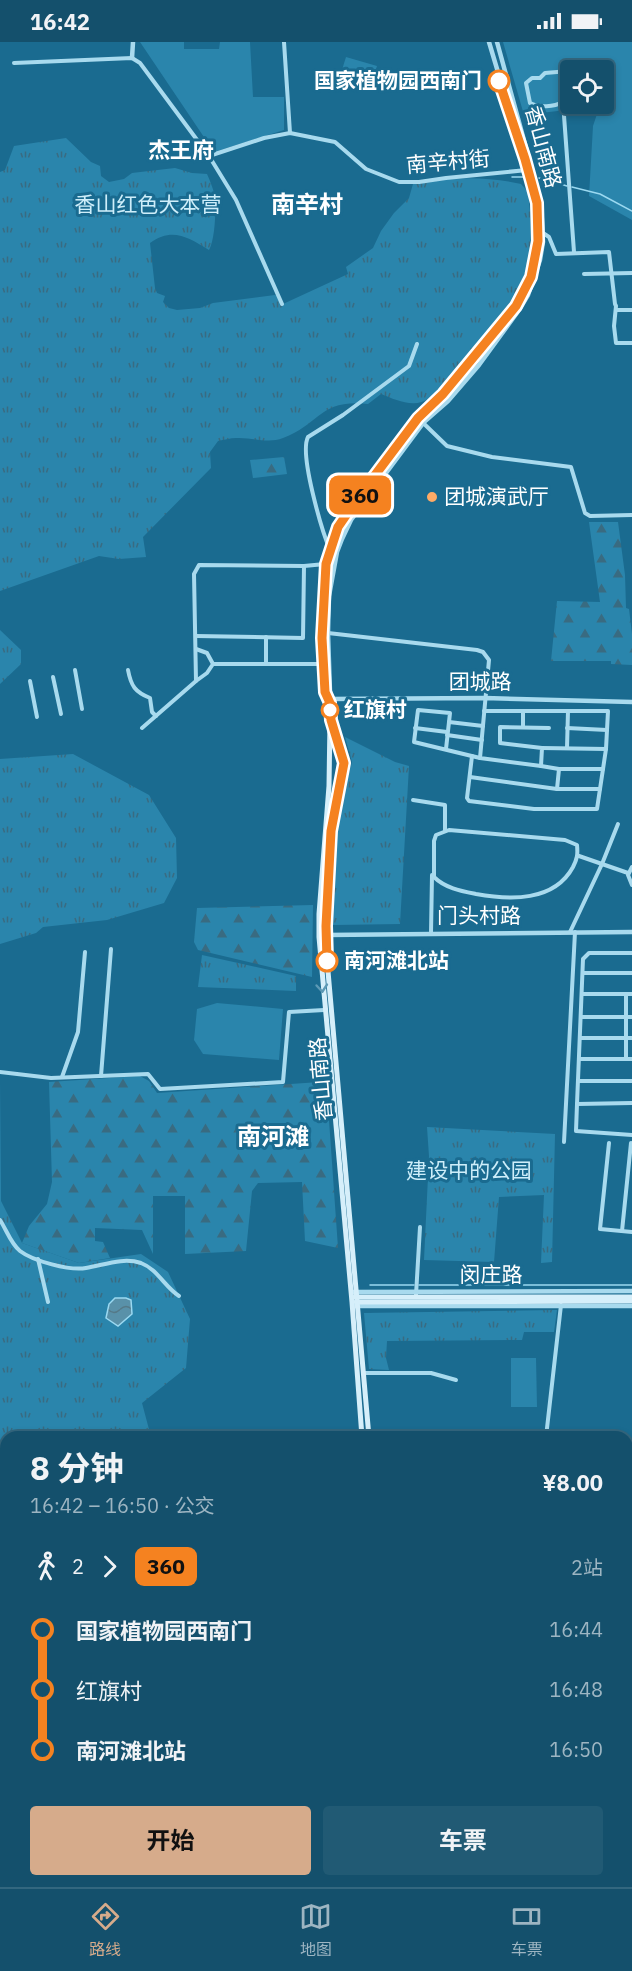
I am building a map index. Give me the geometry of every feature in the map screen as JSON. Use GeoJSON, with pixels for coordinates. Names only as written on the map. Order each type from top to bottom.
{"type":"FeatureCollection","features":[{"type":"Feature","properties":{"kind":"main road","name":"香山南路"},"geometry":{"type":"LineString","coordinates":[[331,720],[344,763],[331,831],[326,935],[355,1299],[362,1431]]}},
{"type":"Feature","properties":{"kind":"main road","name":"香山南路"},"geometry":{"type":"LineString","coordinates":[[331,720],[328,807],[319,914],[324,1010],[369,1431]]}},
{"type":"Feature","properties":{"kind":"main road","name":"闵庄路"},"geometry":{"type":"LineString","coordinates":[[355,1299],[416,1294],[632,1296]]}},
{"type":"Feature","properties":{"kind":"main road","name":"闵庄路"},"geometry":{"type":"LineString","coordinates":[[355,1299],[561,1304],[632,1303]]}},
{"type":"Feature","properties":{"kind":"street"},"geometry":{"type":"LineString","coordinates":[[132,58],[133,42]]}},
{"type":"Feature","properties":{"kind":"street"},"geometry":{"type":"LineString","coordinates":[[284,42],[290,133]]}},
{"type":"Feature","properties":{"kind":"street","name":"香山南路"},"geometry":{"type":"LineString","coordinates":[[331,720],[325,692],[322,608],[326,564],[344,518],[418,418],[466,368],[516,306],[524,293],[536,259],[537,203],[489,42]]}},
{"type":"Feature","properties":{"kind":"street","name":"香山南路"},"geometry":{"type":"LineString","coordinates":[[328,699],[330,692],[328,633],[331,580],[337,552],[351,520],[424,422],[448,401],[479,365],[519,310],[535,278],[540,260],[543,233],[541,202],[497,42]]}},
{"type":"Feature","properties":{"kind":"street"},"geometry":{"type":"LineString","coordinates":[[14,63],[132,58],[140,63],[208,156],[236,200],[282,304]]}},
{"type":"Feature","properties":{"kind":"street"},"geometry":{"type":"LineString","coordinates":[[560,72],[545,73],[540,78],[532,78],[526,83],[530,102],[536,106],[560,102]]}},
{"type":"Feature","properties":{"kind":"street"},"geometry":{"type":"LineString","coordinates":[[564,114],[574,252]]}},
{"type":"Feature","properties":{"kind":"street","name":"南辛村街"},"geometry":{"type":"LineString","coordinates":[[208,156],[264,138],[290,133],[335,142],[366,169],[399,182],[419,182],[528,170]]}},
{"type":"Feature","properties":{"kind":"street"},"geometry":{"type":"LineString","coordinates":[[543,233],[549,237],[556,254],[609,252],[616,310],[614,326],[616,343],[632,342]]}},
{"type":"Feature","properties":{"kind":"street"},"geometry":{"type":"LineString","coordinates":[[584,274],[632,273]]}},
{"type":"Feature","properties":{"kind":"street"},"geometry":{"type":"LineString","coordinates":[[616,310],[632,310]]}},
{"type":"Feature","properties":{"kind":"street"},"geometry":{"type":"LineString","coordinates":[[330,550],[311,486],[304,448],[306,441],[308,437],[343,415],[409,366],[417,344]]}},
{"type":"Feature","properties":{"kind":"street"},"geometry":{"type":"LineString","coordinates":[[418,418],[447,446],[492,457],[571,467],[585,513],[590,516],[632,515]]}},
{"type":"Feature","properties":{"kind":"street"},"geometry":{"type":"LineString","coordinates":[[196,681],[194,574],[199,565],[304,566],[326,564]]}},
{"type":"Feature","properties":{"kind":"street"},"geometry":{"type":"LineString","coordinates":[[196,636],[303,638],[304,566]]}},
{"type":"Feature","properties":{"kind":"street"},"geometry":{"type":"LineString","coordinates":[[328,633],[483,652],[489,660],[480,758]]}},
{"type":"Feature","properties":{"kind":"street"},"geometry":{"type":"LineString","coordinates":[[266,637],[266,664]]}},
{"type":"Feature","properties":{"kind":"street"},"geometry":{"type":"LineString","coordinates":[[196,649],[207,653],[213,664]]}},
{"type":"Feature","properties":{"kind":"street"},"geometry":{"type":"LineString","coordinates":[[213,664],[323,664]]}},
{"type":"Feature","properties":{"kind":"street"},"geometry":{"type":"LineString","coordinates":[[142,728],[207,673],[213,664]]}},
{"type":"Feature","properties":{"kind":"street"},"geometry":{"type":"LineString","coordinates":[[75,670],[82,709]]}},
{"type":"Feature","properties":{"kind":"street"},"geometry":{"type":"LineString","coordinates":[[128,670],[130,684],[137,693],[150,698],[152,712],[156,716]]}},
{"type":"Feature","properties":{"kind":"street"},"geometry":{"type":"LineString","coordinates":[[53,677],[61,714]]}},
{"type":"Feature","properties":{"kind":"street"},"geometry":{"type":"LineString","coordinates":[[30,681],[37,717]]}},
{"type":"Feature","properties":{"kind":"street","name":"团城路"},"geometry":{"type":"LineString","coordinates":[[328,699],[485,698],[632,702]]}},
{"type":"Feature","properties":{"kind":"street"},"geometry":{"type":"LineString","coordinates":[[446,749],[450,713],[418,710],[414,742],[480,758],[559,769],[603,769]]}},
{"type":"Feature","properties":{"kind":"street"},"geometry":{"type":"LineString","coordinates":[[472,756],[467,798],[469,801],[534,809],[597,809],[606,749],[608,711],[484,711]]}},
{"type":"Feature","properties":{"kind":"street"},"geometry":{"type":"LineString","coordinates":[[523,727],[524,711]]}},
{"type":"Feature","properties":{"kind":"street"},"geometry":{"type":"LineString","coordinates":[[567,748],[568,711]]}},
{"type":"Feature","properties":{"kind":"street"},"geometry":{"type":"LineString","coordinates":[[449,722],[483,726]]}},
{"type":"Feature","properties":{"kind":"street"},"geometry":{"type":"LineString","coordinates":[[549,728],[501,727],[500,743],[542,748],[606,749]]}},
{"type":"Feature","properties":{"kind":"street"},"geometry":{"type":"LineString","coordinates":[[416,728],[482,740]]}},
{"type":"Feature","properties":{"kind":"street"},"geometry":{"type":"LineString","coordinates":[[567,728],[607,730]]}},
{"type":"Feature","properties":{"kind":"street"},"geometry":{"type":"LineString","coordinates":[[541,766],[542,748]]}},
{"type":"Feature","properties":{"kind":"street"},"geometry":{"type":"LineString","coordinates":[[556,789],[559,769]]}},
{"type":"Feature","properties":{"kind":"street"},"geometry":{"type":"LineString","coordinates":[[470,777],[556,789],[600,789]]}},
{"type":"Feature","properties":{"kind":"street"},"geometry":{"type":"LineString","coordinates":[[412,800],[445,805],[445,831]]}},
{"type":"Feature","properties":{"kind":"street"},"geometry":{"type":"LineString","coordinates":[[564,1142],[572,932],[618,824]]}},
{"type":"Feature","properties":{"kind":"street"},"geometry":{"type":"LineString","coordinates":[[431,933],[432,871],[436,835],[445,831],[565,840],[577,845],[579,856],[563,881],[544,892],[528,897],[486,896],[455,889],[438,881],[432,871]]}},
{"type":"Feature","properties":{"kind":"street"},"geometry":{"type":"LineString","coordinates":[[579,856],[628,873]]}},
{"type":"Feature","properties":{"kind":"street"},"geometry":{"type":"LineString","coordinates":[[632,867],[628,873],[629,882],[632,885]]}},
{"type":"Feature","properties":{"kind":"street","name":"门头村路"},"geometry":{"type":"LineString","coordinates":[[326,935],[632,932]]}},
{"type":"Feature","properties":{"kind":"street"},"geometry":{"type":"LineString","coordinates":[[102,1076],[111,949]]}},
{"type":"Feature","properties":{"kind":"street"},"geometry":{"type":"LineString","coordinates":[[62,1078],[78,1032],[85,952]]}},
{"type":"Feature","properties":{"kind":"street"},"geometry":{"type":"LineString","coordinates":[[632,953],[589,953],[584,958],[576,1131],[632,1135]]}},
{"type":"Feature","properties":{"kind":"street"},"geometry":{"type":"LineString","coordinates":[[583,973],[632,973]]}},
{"type":"Feature","properties":{"kind":"street"},"geometry":{"type":"LineString","coordinates":[[582,994],[632,994]]}},
{"type":"Feature","properties":{"kind":"street"},"geometry":{"type":"LineString","coordinates":[[626,994],[626,1059]]}},
{"type":"Feature","properties":{"kind":"street"},"geometry":{"type":"LineString","coordinates":[[0,1072],[51,1078],[148,1074],[160,1089],[283,1082],[289,1012],[324,1010]]}},
{"type":"Feature","properties":{"kind":"street"},"geometry":{"type":"LineString","coordinates":[[581,1017],[632,1017]]}},
{"type":"Feature","properties":{"kind":"street"},"geometry":{"type":"LineString","coordinates":[[580,1038],[632,1038]]}},
{"type":"Feature","properties":{"kind":"street"},"geometry":{"type":"LineString","coordinates":[[579,1059],[632,1059]]}},
{"type":"Feature","properties":{"kind":"street"},"geometry":{"type":"LineString","coordinates":[[578,1081],[632,1081]]}},
{"type":"Feature","properties":{"kind":"street"},"geometry":{"type":"LineString","coordinates":[[577,1104],[632,1103]]}},
{"type":"Feature","properties":{"kind":"street"},"geometry":{"type":"LineString","coordinates":[[609,1143],[600,1229],[632,1232]]}},
{"type":"Feature","properties":{"kind":"street"},"geometry":{"type":"LineString","coordinates":[[622,1231],[631,1143]]}},
{"type":"Feature","properties":{"kind":"street"},"geometry":{"type":"LineString","coordinates":[[0,1220],[20,1251],[74,1269],[130,1261],[142,1264],[156,1273],[171,1291],[179,1296]]}},
{"type":"Feature","properties":{"kind":"street"},"geometry":{"type":"LineString","coordinates":[[416,1294],[420,1227]]}},
{"type":"Feature","properties":{"kind":"street"},"geometry":{"type":"LineString","coordinates":[[38,1258],[48,1302]]}},
{"type":"Feature","properties":{"kind":"street","name":"闵庄路"},"geometry":{"type":"LineString","coordinates":[[416,1294],[632,1291]]}},
{"type":"Feature","properties":{"kind":"street"},"geometry":{"type":"LineString","coordinates":[[547,1431],[561,1304]]}},
{"type":"Feature","properties":{"kind":"street"},"geometry":{"type":"LineString","coordinates":[[364,1373],[431,1373],[456,1380]]}},
{"type":"Feature","properties":{"kind":"green space"},"geometry":{"type":"Polygon","coordinates":[[[140,42],[184,42],[184,49],[219,49],[220,42],[250,42],[253,97],[284,97],[284,130],[214,152],[140,42]]]}},
{"type":"Feature","properties":{"kind":"green space"},"geometry":{"type":"Polygon","coordinates":[[[503,42],[632,42],[632,220],[589,196],[593,126],[597,114],[614,114],[614,60],[560,60],[560,111],[524,115],[503,42]]]}},
{"type":"Feature","properties":{"kind":"green space"},"geometry":{"type":"Polygon","coordinates":[[[346,57],[377,66],[372,81],[341,73],[346,57]]]}},
{"type":"Feature","properties":{"kind":"green space","name":"香山红色大本营"},"geometry":{"type":"Polygon","coordinates":[[[66,138],[91,162],[100,166],[101,176],[109,182],[124,179],[132,173],[175,168],[207,174],[214,192],[215,203],[214,232],[209,250],[187,238],[173,235],[158,238],[150,243],[155,288],[157,293],[165,296],[163,302],[169,308],[177,310],[200,308],[213,303],[275,295],[280,296],[283,304],[348,274],[346,267],[373,248],[381,231],[409,198],[413,184],[450,179],[477,178],[512,182],[521,184],[528,192],[531,224],[530,246],[524,279],[510,304],[489,332],[437,390],[424,401],[412,403],[399,401],[381,394],[368,404],[339,405],[321,414],[296,432],[277,440],[234,438],[218,441],[210,452],[211,468],[143,537],[146,557],[119,559],[99,556],[0,591],[0,172],[5,170],[14,146],[66,138]]]}},
{"type":"Feature","properties":{"kind":"green space"},"geometry":{"type":"Polygon","coordinates":[[[284,457],[287,474],[253,478],[250,460],[284,457]]]}},
{"type":"Feature","properties":{"kind":"green space"},"geometry":{"type":"Polygon","coordinates":[[[589,522],[618,522],[625,575],[626,608],[629,609],[632,634],[632,665],[611,664],[611,661],[551,661],[557,601],[600,602],[589,522]]]}},
{"type":"Feature","properties":{"kind":"green space"},"geometry":{"type":"Polygon","coordinates":[[[0,630],[21,650],[21,664],[0,684],[0,630]]]}},
{"type":"Feature","properties":{"kind":"green space"},"geometry":{"type":"Polygon","coordinates":[[[345,737],[395,762],[409,766],[400,924],[333,925],[330,902],[338,813],[352,762],[345,737]]]}},
{"type":"Feature","properties":{"kind":"green space"},"geometry":{"type":"Polygon","coordinates":[[[73,754],[149,795],[176,838],[177,878],[164,903],[107,920],[43,927],[36,933],[0,944],[0,759],[73,754]]]}},
{"type":"Feature","properties":{"kind":"green space"},"geometry":{"type":"Polygon","coordinates":[[[313,905],[312,977],[198,950],[194,942],[197,908],[313,905]]]}},
{"type":"Feature","properties":{"kind":"green space"},"geometry":{"type":"Polygon","coordinates":[[[202,955],[296,976],[296,991],[198,987],[202,955]]]}},
{"type":"Feature","properties":{"kind":"green space"},"geometry":{"type":"Polygon","coordinates":[[[217,1003],[283,1009],[279,1060],[203,1054],[194,1040],[197,1009],[217,1003]]]}},
{"type":"Feature","properties":{"kind":"green space"},"geometry":{"type":"Polygon","coordinates":[[[140,1076],[149,1081],[157,1093],[320,1082],[327,1092],[338,1248],[305,1241],[302,1182],[258,1183],[252,1191],[246,1251],[185,1254],[185,1196],[153,1196],[153,1254],[142,1230],[95,1228],[95,1241],[103,1242],[110,1258],[79,1263],[22,1243],[29,1226],[47,1204],[52,1182],[49,1082],[140,1076]]]}},
{"type":"Feature","properties":{"kind":"green space"},"geometry":{"type":"Polygon","coordinates":[[[0,1083],[1,1201],[22,1243],[79,1263],[141,1254],[168,1272],[190,1319],[186,1368],[142,1403],[149,1431],[0,1431],[0,1083]]]}},
{"type":"Feature","properties":{"kind":"green space","name":"建设中的公园"},"geometry":{"type":"Polygon","coordinates":[[[427,1127],[555,1134],[552,1262],[541,1263],[544,1195],[499,1197],[494,1262],[424,1260],[429,1156],[427,1127]]]}},
{"type":"Feature","properties":{"kind":"green space"},"geometry":{"type":"Polygon","coordinates":[[[557,1310],[554,1332],[524,1332],[522,1340],[387,1341],[386,1358],[389,1370],[369,1369],[364,1313],[557,1310]]]}},
{"type":"Feature","properties":{"kind":"green space"},"geometry":{"type":"Polygon","coordinates":[[[511,1358],[536,1358],[537,1407],[511,1407],[511,1358]]]}},
{"type":"Feature","properties":{"kind":"water"},"geometry":{"type":"Polygon","coordinates":[[[115,1298],[131,1300],[132,1314],[118,1326],[106,1318],[109,1304],[115,1298]]]}},
{"type":"Feature","properties":{"kind":"waterway"},"geometry":{"type":"LineString","coordinates":[[512,177],[524,177]]}},
{"type":"Feature","properties":{"kind":"waterway"},"geometry":{"type":"LineString","coordinates":[[539,178],[567,186]]}},
{"type":"Feature","properties":{"kind":"waterway"},"geometry":{"type":"LineString","coordinates":[[572,187],[600,194],[632,211]]}},
{"type":"Feature","properties":{"kind":"waterway"},"geometry":{"type":"LineString","coordinates":[[370,1285],[414,1285]]}},
{"type":"Feature","properties":{"kind":"waterway"},"geometry":{"type":"LineString","coordinates":[[419,1285],[632,1285]]}},
{"type":"Feature","properties":{"kind":"bus line","name":"360"},"geometry":{"type":"LineString","coordinates":[[327,961],[326,926],[331,831],[344,763],[331,720],[330,703],[325,692],[322,638],[324,574],[338,527],[360,495],[418,418],[466,368],[516,306],[531,277],[538,241],[537,203],[499,81]]}},
{"type":"Feature","properties":{"kind":"place","name":"国家植物园西南门"},"geometry":{"type":"Point","coordinates":[499,81]}},
{"type":"Feature","properties":{"kind":"place","name":"团城演武厅"},"geometry":{"type":"Point","coordinates":[432,497]}},
{"type":"Feature","properties":{"kind":"place","name":"红旗村"},"geometry":{"type":"Point","coordinates":[330,710]}},
{"type":"Feature","properties":{"kind":"place","name":"南河滩北站"},"geometry":{"type":"Point","coordinates":[327,961]}},
{"type":"Feature","properties":{"kind":"district","name":"杰王府"},"geometry":{"type":"Point","coordinates":[181,150]}},
{"type":"Feature","properties":{"kind":"district","name":"南辛村"},"geometry":{"type":"Point","coordinates":[307,205]}},
{"type":"Feature","properties":{"kind":"district","name":"南河滩"},"geometry":{"type":"Point","coordinates":[273,1137]}}]}
